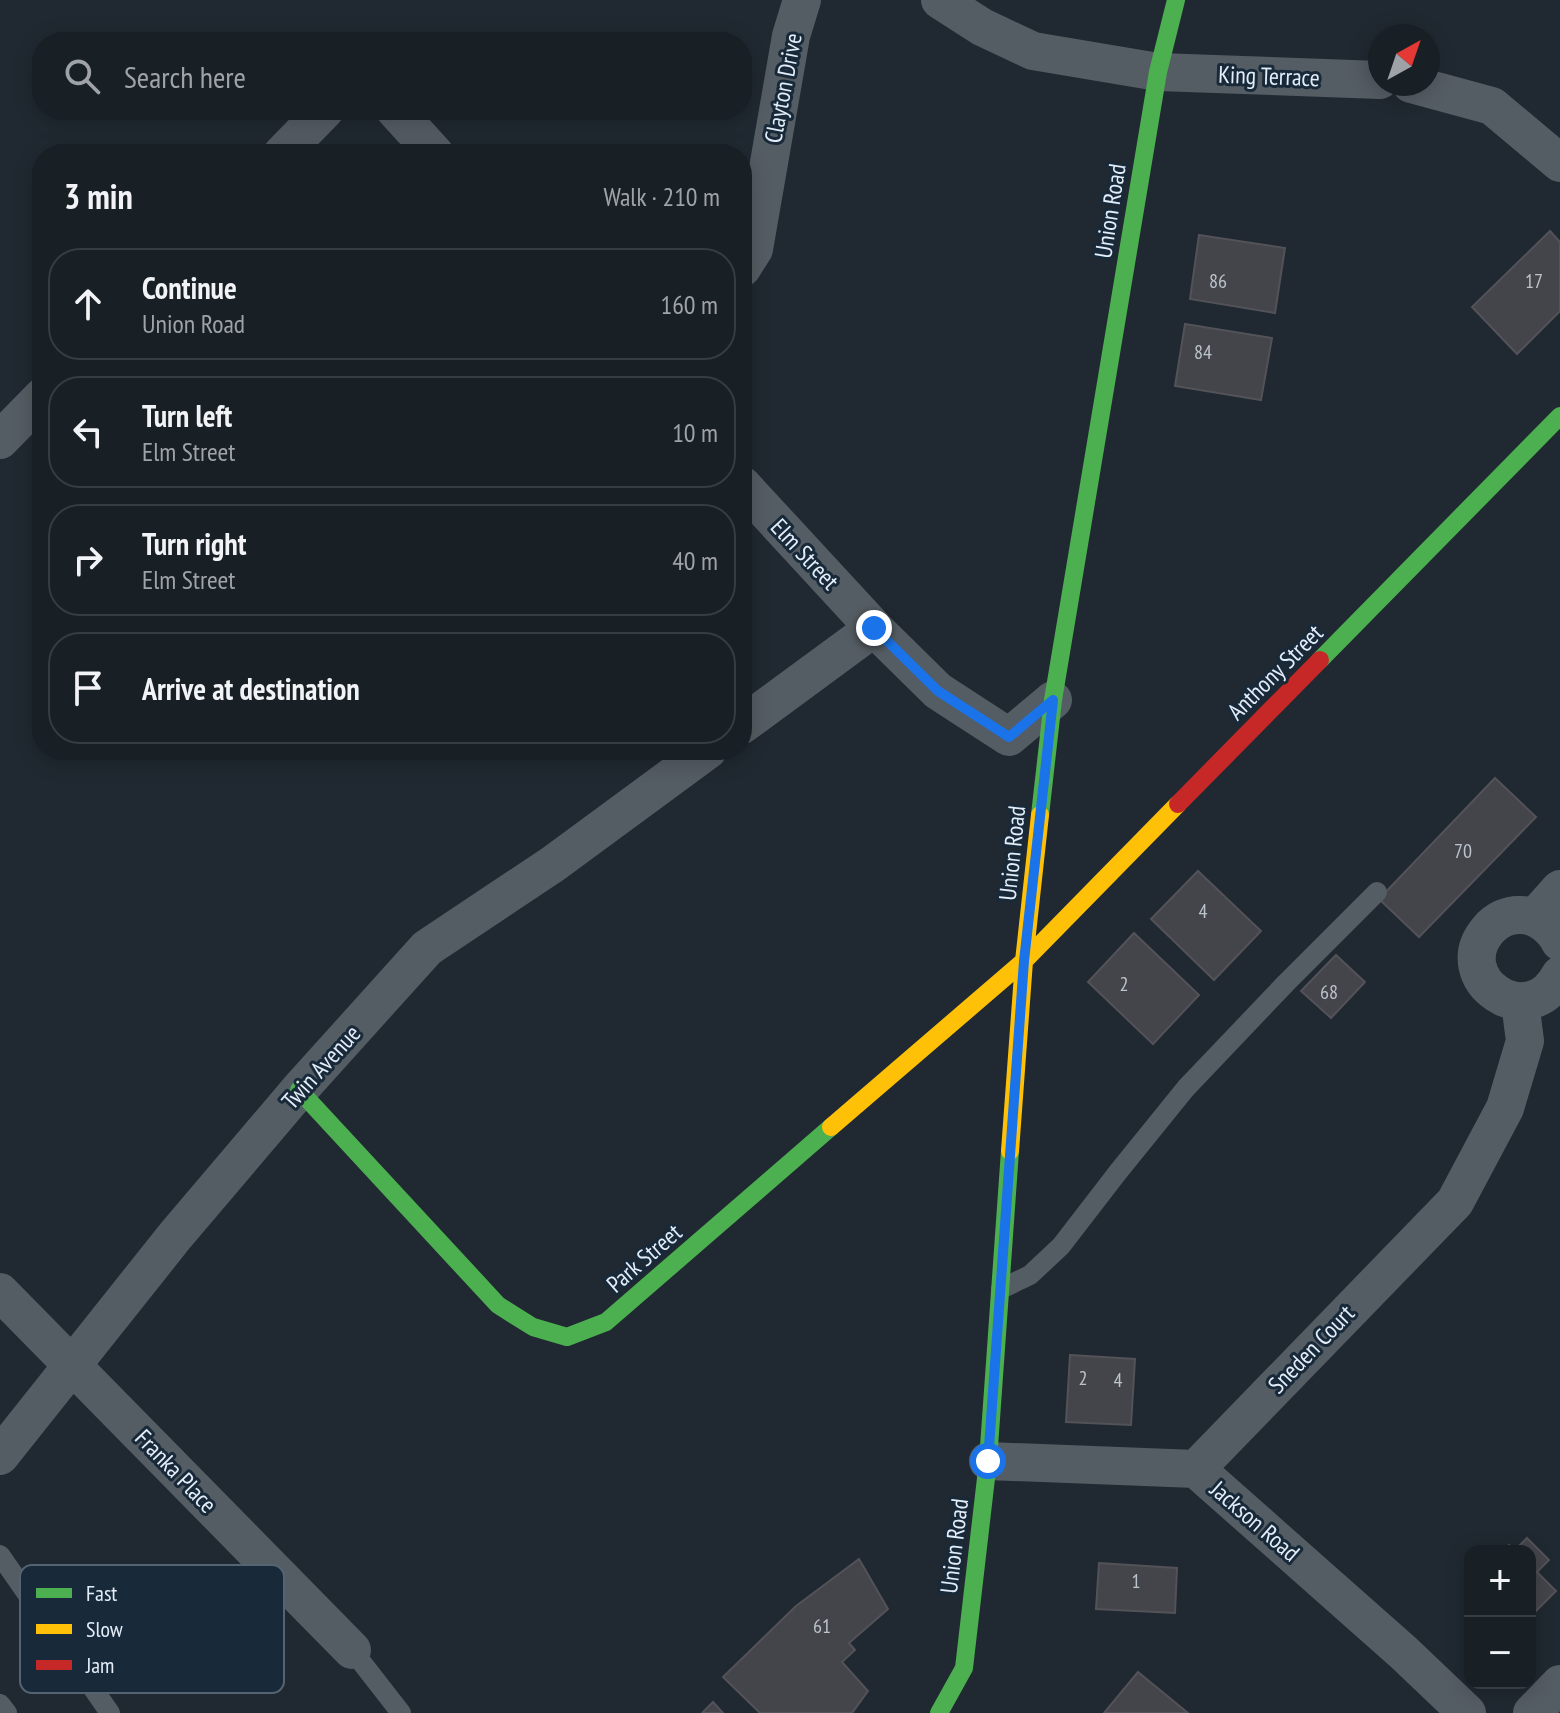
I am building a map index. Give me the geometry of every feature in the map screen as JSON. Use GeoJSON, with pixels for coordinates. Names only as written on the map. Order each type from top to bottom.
{"type":"FeatureCollection","features":[{"type":"Feature","properties":{"kind":"street","name":"Clayton Drive"},"geometry":{"type":"LineString","coordinates":[[752,252],[791,36],[802,0]]}},
{"type":"Feature","properties":{"kind":"street","name":"King Terrace"},"geometry":{"type":"LineString","coordinates":[[940,0],[982,27],[1033,51],[1158,72],[1368,80]]}},
{"type":"Feature","properties":{"kind":"street","name":"Union Road"},"geometry":{"type":"LineString","coordinates":[[939,1713],[964,1668],[988,1461],[1024,961],[1053,700],[1158,72],[1176,0]]}},
{"type":"Feature","properties":{"kind":"street"},"geometry":{"type":"LineString","coordinates":[[1440,92],[1492,106],[1560,163]]}},
{"type":"Feature","properties":{"kind":"street"},"geometry":{"type":"LineString","coordinates":[[292,144],[315,120]]}},
{"type":"Feature","properties":{"kind":"street"},"geometry":{"type":"LineString","coordinates":[[404,120],[426,144]]}},
{"type":"Feature","properties":{"kind":"street"},"geometry":{"type":"LineString","coordinates":[[0,440],[32,407]]}},
{"type":"Feature","properties":{"kind":"street","name":"Anthony Street"},"geometry":{"type":"LineString","coordinates":[[1024,961],[1560,416]]}},
{"type":"Feature","properties":{"kind":"street","name":"Elm Street"},"geometry":{"type":"LineString","coordinates":[[752,496],[874,628],[938,691],[1009,737],[1053,700]]}},
{"type":"Feature","properties":{"kind":"street"},"geometry":{"type":"LineString","coordinates":[[752,718],[874,628]]}},
{"type":"Feature","properties":{"kind":"street","name":"Twin Avenue"},"geometry":{"type":"LineString","coordinates":[[0,1456],[175,1236],[299,1090],[427,948],[553,864],[694,760]]}},
{"type":"Feature","properties":{"kind":"street"},"geometry":{"type":"LineString","coordinates":[[1560,889],[1547,929],[1520,914],[1505,917],[1482,936],[1477,951],[1477,966],[1482,980],[1492,992],[1505,999],[1520,1002],[1534,999],[1546,993],[1560,975]]}},
{"type":"Feature","properties":{"kind":"street","name":"Park Street"},"geometry":{"type":"LineString","coordinates":[[299,1090],[498,1305],[533,1327],[567,1337],[606,1322],[1024,961]]}},
{"type":"Feature","properties":{"kind":"street","name":"Sneden Court"},"geometry":{"type":"LineString","coordinates":[[1196,1469],[1455,1202],[1505,1108],[1525,1041],[1520,1002]]}},
{"type":"Feature","properties":{"kind":"street","name":"Franka Place"},"geometry":{"type":"LineString","coordinates":[[0,1292],[268,1565]]}},
{"type":"Feature","properties":{"kind":"street","name":"Jackson Road"},"geometry":{"type":"LineString","coordinates":[[988,1461],[1196,1469],[1404,1653],[1467,1713]]}},
{"type":"Feature","properties":{"kind":"street","name":"Franka Place"},"geometry":{"type":"LineString","coordinates":[[284,1581],[352,1650]]}},
{"type":"Feature","properties":{"kind":"street"},"geometry":{"type":"LineString","coordinates":[[1532,1713],[1560,1684]]}},
{"type":"Feature","properties":{"kind":"lane"},"geometry":{"type":"LineString","coordinates":[[1001,1289],[1030,1275],[1061,1246],[1186,1088],[1377,892]]}},
{"type":"Feature","properties":{"kind":"lane"},"geometry":{"type":"LineString","coordinates":[[0,1555],[20,1584]]}},
{"type":"Feature","properties":{"kind":"lane"},"geometry":{"type":"LineString","coordinates":[[352,1650],[401,1713]]}},
{"type":"Feature","properties":{"kind":"lane"},"geometry":{"type":"LineString","coordinates":[[96,1693],[110,1713]]}},
{"type":"Feature","properties":{"kind":"lane"},"geometry":{"type":"LineString","coordinates":[[0,1704],[7,1713]]}},
{"type":"Feature","properties":{"kind":"building"},"geometry":{"type":"Polygon","coordinates":[[[1550,231],[1560,242],[1560,311],[1517,354],[1472,307],[1550,231]]]}},
{"type":"Feature","properties":{"kind":"building"},"geometry":{"type":"Polygon","coordinates":[[[1199,235],[1285,248],[1275,313],[1190,299],[1199,235]]]}},
{"type":"Feature","properties":{"kind":"building"},"geometry":{"type":"Polygon","coordinates":[[[1185,324],[1272,338],[1261,400],[1175,386],[1185,324]]]}},
{"type":"Feature","properties":{"kind":"building"},"geometry":{"type":"Polygon","coordinates":[[[1495,778],[1536,817],[1419,937],[1379,899],[1495,778]]]}},
{"type":"Feature","properties":{"kind":"building"},"geometry":{"type":"Polygon","coordinates":[[[1198,871],[1261,931],[1214,980],[1151,919],[1198,871]]]}},
{"type":"Feature","properties":{"kind":"building"},"geometry":{"type":"Polygon","coordinates":[[[1134,933],[1199,995],[1153,1044],[1088,982],[1134,933]]]}},
{"type":"Feature","properties":{"kind":"building"},"geometry":{"type":"Polygon","coordinates":[[[1336,955],[1365,982],[1331,1018],[1301,991],[1336,955]]]}},
{"type":"Feature","properties":{"kind":"building"},"geometry":{"type":"Polygon","coordinates":[[[1070,1355],[1135,1359],[1131,1425],[1066,1422],[1070,1355]]]}},
{"type":"Feature","properties":{"kind":"building"},"geometry":{"type":"Polygon","coordinates":[[[1527,1538],[1534,1545],[1520,1545],[1527,1538]]]}},
{"type":"Feature","properties":{"kind":"building"},"geometry":{"type":"Polygon","coordinates":[[[1536,1547],[1549,1560],[1537,1572],[1556,1591],[1536,1611],[1536,1547]]]}},
{"type":"Feature","properties":{"kind":"building"},"geometry":{"type":"Polygon","coordinates":[[[859,1559],[888,1609],[849,1643],[855,1650],[842,1662],[868,1691],[852,1713],[760,1713],[723,1677],[796,1606],[859,1559]]]}},
{"type":"Feature","properties":{"kind":"building"},"geometry":{"type":"Polygon","coordinates":[[[1099,1563],[1177,1568],[1175,1613],[1096,1609],[1099,1563]]]}},
{"type":"Feature","properties":{"kind":"building"},"geometry":{"type":"Polygon","coordinates":[[[1138,1672],[1188,1713],[1104,1713],[1138,1672]]]}},
{"type":"Feature","properties":{"kind":"building"},"geometry":{"type":"Polygon","coordinates":[[[713,1702],[723,1713],[702,1713],[713,1702]]]}},
{"type":"Feature","properties":{"kind":"traffic: fast"},"geometry":{"type":"LineString","coordinates":[[1040,815],[1053,700],[1158,72],[1176,0]]}},
{"type":"Feature","properties":{"kind":"traffic: fast"},"geometry":{"type":"LineString","coordinates":[[1320,660],[1560,416]]}},
{"type":"Feature","properties":{"kind":"traffic: fast"},"geometry":{"type":"LineString","coordinates":[[299,1090],[498,1305],[533,1327],[567,1337],[606,1322],[831,1127]]}},
{"type":"Feature","properties":{"kind":"traffic: fast"},"geometry":{"type":"LineString","coordinates":[[939,1713],[964,1668],[988,1461],[1010,1151]]}},
{"type":"Feature","properties":{"kind":"traffic: slow"},"geometry":{"type":"LineString","coordinates":[[831,1127],[1024,961],[1178,804]]}},
{"type":"Feature","properties":{"kind":"traffic: slow"},"geometry":{"type":"LineString","coordinates":[[1010,1151],[1024,961],[1040,815]]}},
{"type":"Feature","properties":{"kind":"traffic: jam"},"geometry":{"type":"LineString","coordinates":[[1178,804],[1320,660]]}},
{"type":"Feature","properties":{"kind":"route"},"geometry":{"type":"LineString","coordinates":[[874,628],[938,691],[1009,737],[1053,700],[1024,961],[988,1461]]}}]}
